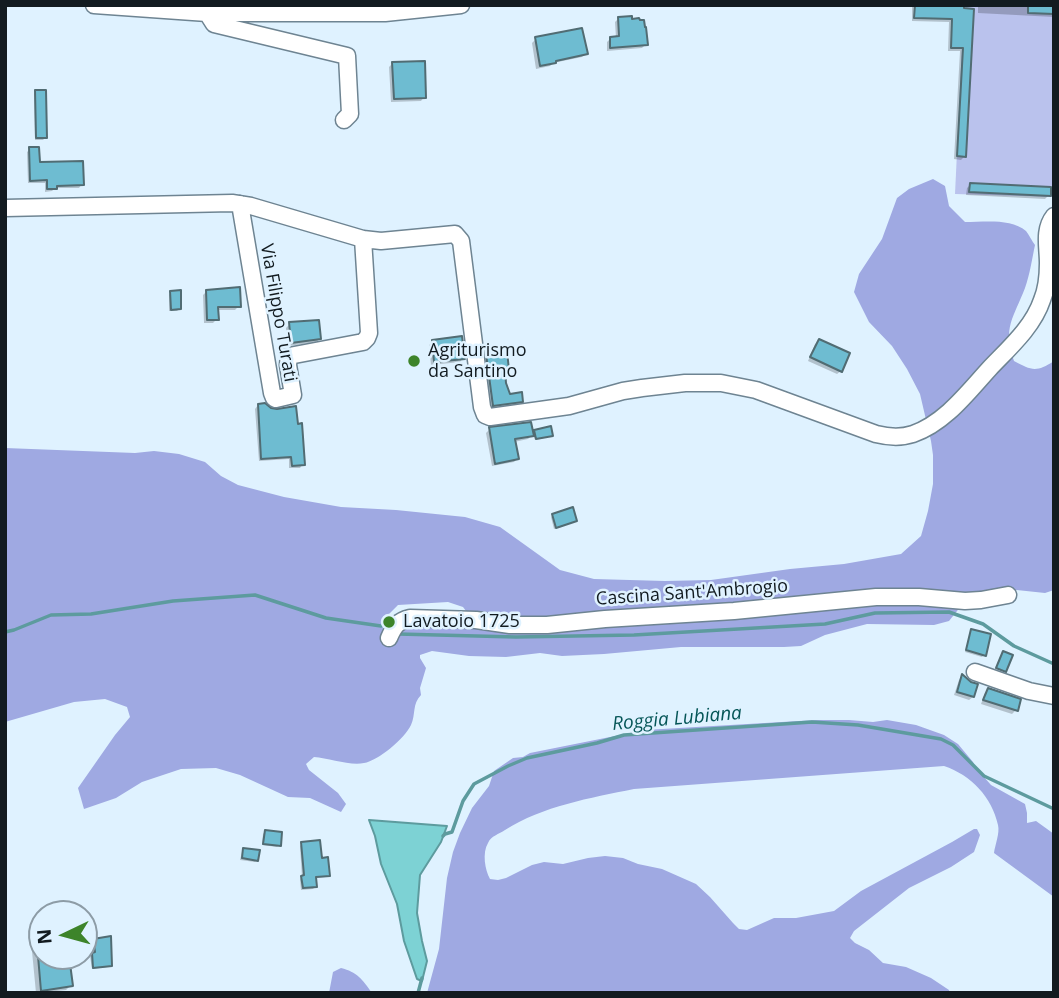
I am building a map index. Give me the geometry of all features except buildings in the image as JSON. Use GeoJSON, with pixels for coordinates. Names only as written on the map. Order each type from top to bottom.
{"type":"FeatureCollection","features":[{"type":"Feature","properties":{"kind":"street"},"geometry":{"type":"LineString","coordinates":[[94,5],[385,13],[461,5]]}},
{"type":"Feature","properties":{"kind":"street"},"geometry":{"type":"LineString","coordinates":[[207,9],[214,24],[347,56],[350,114],[344,120]]}},
{"type":"Feature","properties":{"kind":"street"},"geometry":{"type":"LineString","coordinates":[[5,208],[240,204],[363,239],[382,241],[455,234],[461,241],[485,415],[490,417],[569,406],[624,391],[667,384],[710,382],[756,390],[876,435],[887,436],[910,436],[931,425],[956,405],[1030,323],[1037,313],[1047,284],[1051,245],[1047,231],[1054,216]]}},
{"type":"Feature","properties":{"kind":"street","name":"Via Filippo Turati"},"geometry":{"type":"LineString","coordinates":[[240,204],[272,393],[276,399],[293,395],[289,356],[363,342],[367,338],[369,333],[363,239]]}},
{"type":"Feature","properties":{"kind":"street","name":"Cascina Sant'Ambrogio"},"geometry":{"type":"LineString","coordinates":[[389,638],[401,620],[410,618],[547,625],[876,597],[965,601],[1008,595]]}},
{"type":"Feature","properties":{"kind":"street"},"geometry":{"type":"LineString","coordinates":[[975,672],[1029,691],[1054,696]]}},
{"type":"Feature","properties":{"kind":"shaded area"},"geometry":{"type":"Polygon","coordinates":[[[964,5],[1054,5],[1054,197],[955,194],[964,5]]]}},
{"type":"Feature","properties":{"kind":"shaded area"},"geometry":{"type":"Polygon","coordinates":[[[933,179],[945,186],[949,206],[965,222],[1013,224],[1026,231],[1035,245],[1027,283],[1011,323],[1009,340],[1014,361],[1038,369],[1054,361],[1054,590],[1045,593],[998,588],[965,601],[949,621],[934,625],[867,624],[825,635],[801,646],[681,647],[604,654],[562,656],[540,653],[506,657],[432,651],[420,655],[426,668],[420,688],[421,695],[416,702],[411,725],[397,742],[383,754],[364,763],[314,757],[306,764],[309,770],[338,793],[346,804],[341,812],[310,798],[288,797],[240,775],[216,768],[181,769],[142,782],[116,798],[84,809],[78,788],[130,717],[127,707],[105,699],[74,702],[5,722],[5,448],[135,453],[154,451],[179,454],[205,462],[221,476],[238,485],[284,497],[341,507],[465,517],[500,527],[560,570],[594,579],[711,580],[844,564],[901,554],[921,536],[928,511],[933,484],[931,441],[920,394],[892,346],[869,322],[854,292],[859,274],[882,239],[897,198],[909,189],[933,179]],[[448,602],[398,605],[384,619],[382,639],[410,622],[469,615],[463,607],[448,602]]]}},
{"type":"Feature","properties":{"kind":"shaded area"},"geometry":{"type":"Polygon","coordinates":[[[816,720],[887,720],[916,725],[944,735],[958,744],[991,785],[1025,804],[1027,823],[1036,821],[1054,834],[1054,897],[994,853],[998,828],[991,805],[971,781],[944,766],[634,789],[584,800],[535,815],[495,835],[486,847],[486,866],[490,879],[506,878],[544,862],[563,864],[605,856],[623,858],[662,869],[696,884],[739,929],[747,930],[774,918],[796,918],[834,911],[861,891],[977,829],[980,835],[974,852],[909,888],[854,931],[850,938],[883,963],[906,967],[931,978],[950,993],[427,993],[439,949],[447,878],[453,852],[472,808],[489,786],[494,771],[513,758],[530,753],[645,730],[816,720]]]}},
{"type":"Feature","properties":{"kind":"shaded area"},"geometry":{"type":"Polygon","coordinates":[[[369,820],[447,826],[441,842],[420,875],[417,913],[427,961],[422,981],[417,979],[404,941],[397,904],[381,864],[369,820]]]}},
{"type":"Feature","properties":{"kind":"shaded area"},"geometry":{"type":"Polygon","coordinates":[[[341,968],[359,977],[372,993],[329,993],[333,972],[341,968]]]}},
{"type":"Feature","properties":{"kind":"waterway"},"geometry":{"type":"LineString","coordinates":[[5,632],[51,615],[91,614],[173,601],[255,595],[326,618],[381,626]]}},
{"type":"Feature","properties":{"kind":"waterway"},"geometry":{"type":"LineString","coordinates":[[398,634],[516,637],[634,635],[825,624],[875,613],[949,612],[983,624],[1014,646],[1054,664]]}},
{"type":"Feature","properties":{"kind":"waterway","name":"Roggia Lubiana"},"geometry":{"type":"LineString","coordinates":[[443,836],[452,832],[463,801],[474,784],[527,758],[624,735],[812,722],[858,725],[941,739],[953,745],[984,776],[1054,809]]}},
{"type":"Feature","properties":{"kind":"waterway","name":"Roggia Lubiana"},"geometry":{"type":"LineString","coordinates":[[418,993],[422,978]]}},
{"type":"Feature","properties":{"kind":"place","name":"Agriturismo da Santino"},"geometry":{"type":"Point","coordinates":[414,361]}},
{"type":"Feature","properties":{"kind":"place","name":"Lavatoio 1725"},"geometry":{"type":"Point","coordinates":[389,622]}}]}
